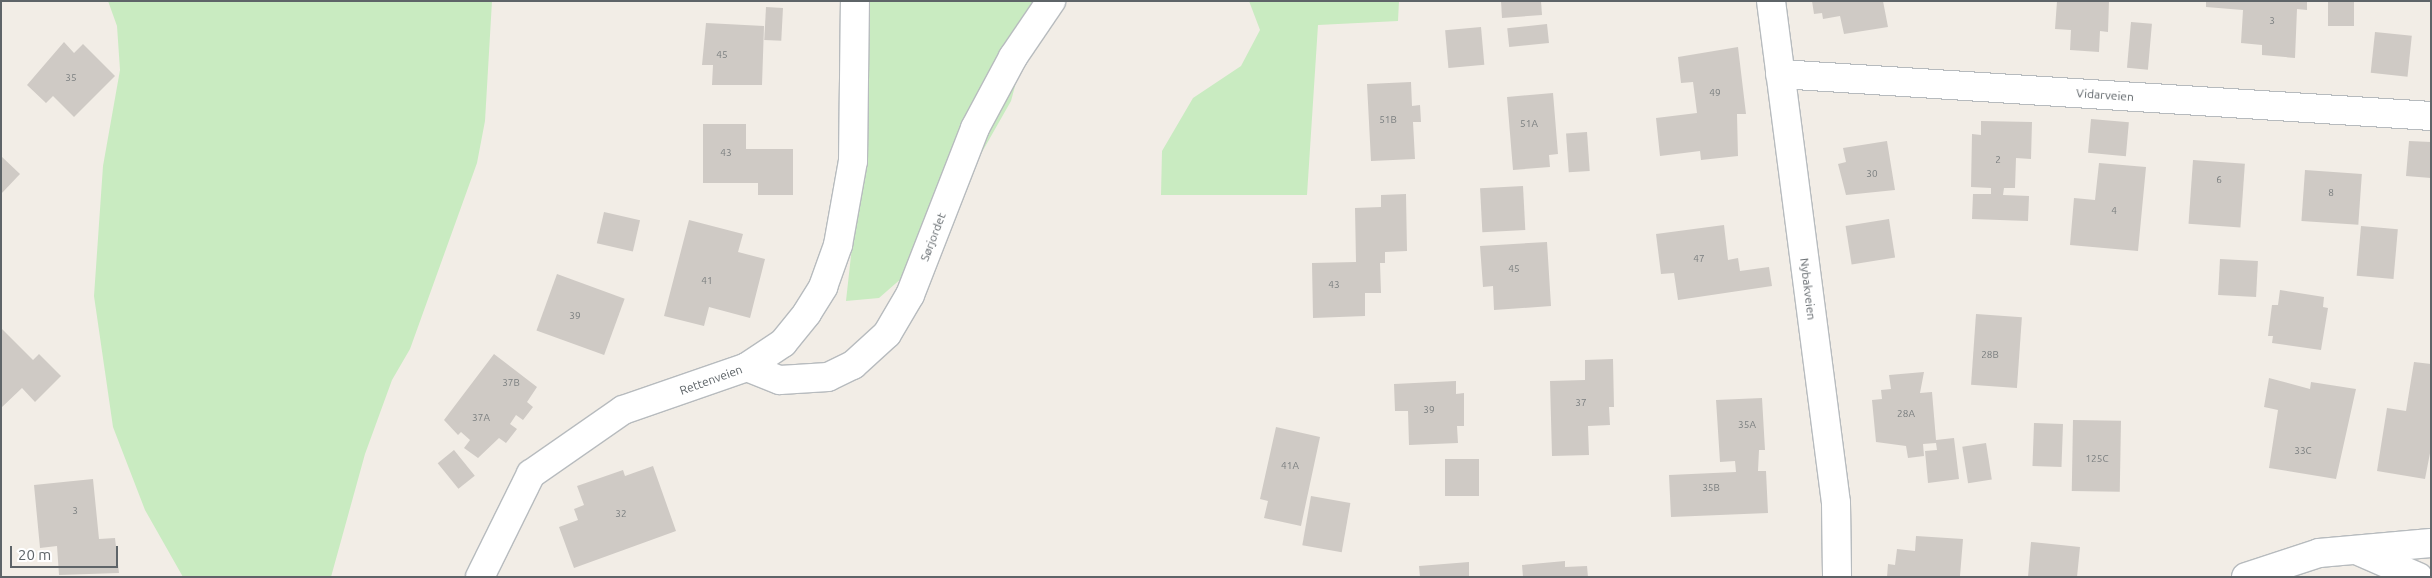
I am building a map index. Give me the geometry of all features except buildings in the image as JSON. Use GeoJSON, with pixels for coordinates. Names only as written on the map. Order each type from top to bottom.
{"type":"FeatureCollection","features":[{"type":"Feature","properties":{"kind":"street","name":"Rettenveien"},"geometry":{"type":"LineString","coordinates":[[480,577],[531,474],[623,410],[747,367],[783,343],[807,313],[823,287],[838,246],[853,161],[855,1]]}},
{"type":"Feature","properties":{"kind":"street","name":"Sørjordet"},"geometry":{"type":"LineString","coordinates":[[747,367],[780,380],[828,377],[853,365],[887,334],[910,295],[975,128],[1013,57],[1051,1]]}},
{"type":"Feature","properties":{"kind":"street","name":"Nybakveien"},"geometry":{"type":"LineString","coordinates":[[1771,1],[1836,502],[1837,577]]}},
{"type":"Feature","properties":{"kind":"street","name":"Vidarveien"},"geometry":{"type":"LineString","coordinates":[[1780,74],[2431,116]]}},
{"type":"Feature","properties":{"kind":"street"},"geometry":{"type":"LineString","coordinates":[[2246,577],[2295,558],[2352,549],[2431,543]]}},
{"type":"Feature","properties":{"kind":"street"},"geometry":{"type":"LineString","coordinates":[[2352,549],[2418,577]]}},
{"type":"Feature","properties":{"kind":"green space"},"geometry":{"type":"Polygon","coordinates":[[[108,1],[492,1],[485,121],[477,163],[410,349],[392,380],[365,454],[331,577],[183,577],[145,510],[113,427],[94,296],[103,166],[120,70],[117,26],[108,1]]]}},
{"type":"Feature","properties":{"kind":"green space"},"geometry":{"type":"Polygon","coordinates":[[[855,1],[1038,1],[1011,101],[919,263],[879,298],[846,301],[859,183],[855,1]]]}},
{"type":"Feature","properties":{"kind":"green space"},"geometry":{"type":"Polygon","coordinates":[[[1249,1],[1399,1],[1398,21],[1318,25],[1307,195],[1161,195],[1162,151],[1193,98],[1241,66],[1260,30],[1249,1]]]}}]}
